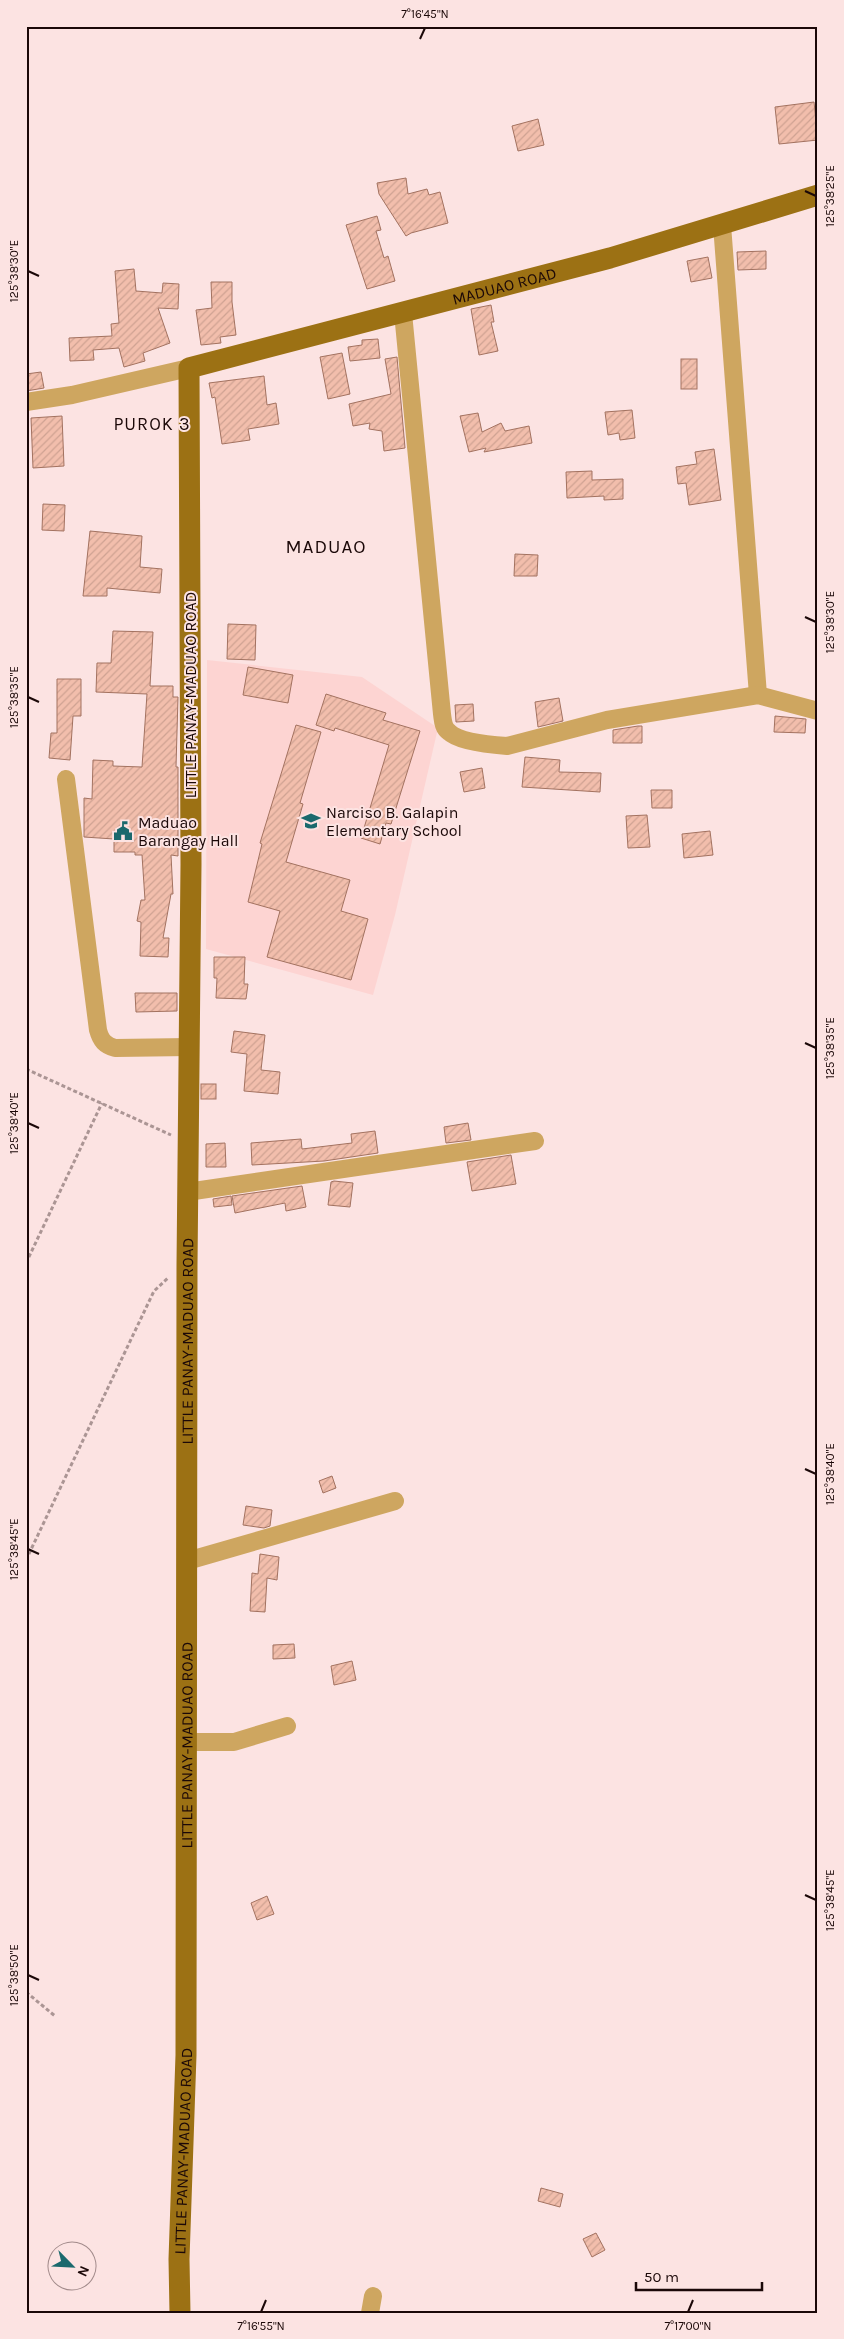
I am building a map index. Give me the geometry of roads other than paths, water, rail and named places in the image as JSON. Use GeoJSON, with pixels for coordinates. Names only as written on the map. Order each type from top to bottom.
{"type":"FeatureCollection","features":[{"type":"Feature","properties":{"kind":"main road","name":"MADUAO ROAD"},"geometry":{"type":"LineString","coordinates":[[189,368],[610,258],[818,195]]}},
{"type":"Feature","properties":{"kind":"main road","name":"LITTLE PANAY-MADUAO ROAD"},"geometry":{"type":"LineString","coordinates":[[180,2313],[179,2259],[186,2056],[187,1192],[191,864],[189,368]]}},
{"type":"Feature","properties":{"kind":"street"},"geometry":{"type":"LineString","coordinates":[[722,225],[758,696]]}},
{"type":"Feature","properties":{"kind":"street"},"geometry":{"type":"LineString","coordinates":[[404,313],[442,714],[444,726],[449,733],[493,745],[507,746],[607,720],[758,696],[818,711]]}},
{"type":"Feature","properties":{"kind":"street"},"geometry":{"type":"LineString","coordinates":[[26,402],[72,394],[189,368]]}},
{"type":"Feature","properties":{"kind":"street"},"geometry":{"type":"LineString","coordinates":[[66,779],[98,1030],[101,1040],[106,1045],[115,1048],[188,1047]]}},
{"type":"Feature","properties":{"kind":"street"},"geometry":{"type":"LineString","coordinates":[[187,1192],[535,1141]]}},
{"type":"Feature","properties":{"kind":"street"},"geometry":{"type":"LineString","coordinates":[[187,1562],[395,1501]]}},
{"type":"Feature","properties":{"kind":"street"},"geometry":{"type":"LineString","coordinates":[[186,1742],[234,1742],[287,1726]]}},
{"type":"Feature","properties":{"kind":"place","name":"Narciso B. Galapin Elementary School"},"geometry":{"type":"Point","coordinates":[311,821]}},
{"type":"Feature","properties":{"kind":"place","name":"Maduao Barangay Hall"},"geometry":{"type":"Point","coordinates":[123,831]}},
{"type":"Feature","properties":{"kind":"district","name":"PUROK 3"},"geometry":{"type":"Point","coordinates":[152,424]}},
{"type":"Feature","properties":{"kind":"district","name":"MADUAO"},"geometry":{"type":"Point","coordinates":[326,546]}}]}
